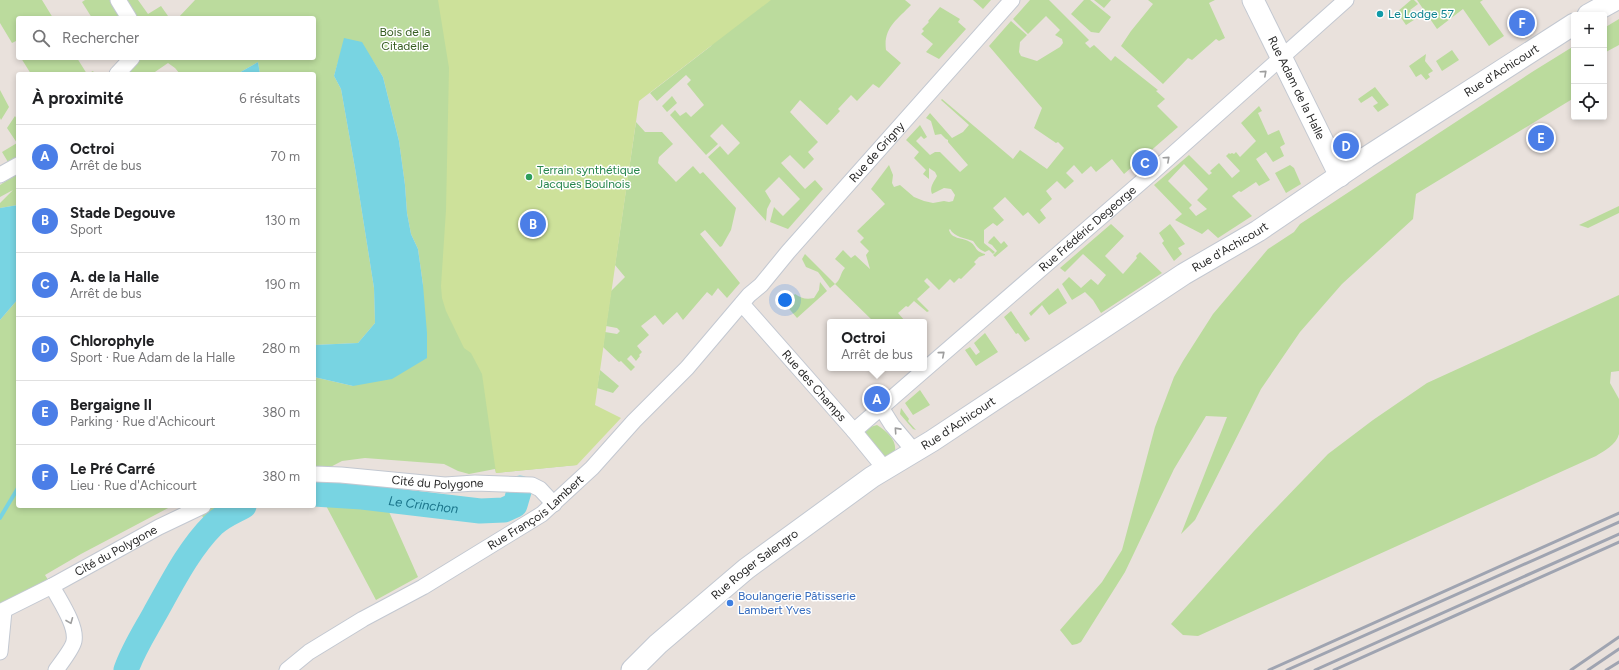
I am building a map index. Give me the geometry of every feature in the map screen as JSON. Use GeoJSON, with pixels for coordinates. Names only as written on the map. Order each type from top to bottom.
{"type":"FeatureCollection","features":[{"type":"Feature","properties":{"kind":"street"},"geometry":{"type":"LineString","coordinates":[[118,0],[128,16]]}},
{"type":"Feature","properties":{"kind":"street","name":"Rue de Grigny"},"geometry":{"type":"LineString","coordinates":[[742,304],[750,294],[761,285],[788,252],[1012,0]]}},
{"type":"Feature","properties":{"kind":"street","name":"Rue Adam de la Halle"},"geometry":{"type":"LineString","coordinates":[[1252,0],[1340,176]]}},
{"type":"Feature","properties":{"kind":"street","name":"Rue Frédéric Degeorge"},"geometry":{"type":"LineString","coordinates":[[927,368],[1154,171],[1280,57],[1346,0]]}},
{"type":"Feature","properties":{"kind":"street"},"geometry":{"type":"LineString","coordinates":[[1593,12],[1615,0]]}},
{"type":"Feature","properties":{"kind":"street","name":"Rue d'Achicourt"},"geometry":{"type":"LineString","coordinates":[[885,469],[932,441],[1184,274],[1258,231],[1367,157],[1571,26]]}},
{"type":"Feature","properties":{"kind":"street"},"geometry":{"type":"LineString","coordinates":[[119,72],[130,60]]}},
{"type":"Feature","properties":{"kind":"street"},"geometry":{"type":"LineString","coordinates":[[0,175],[16,166]]}},
{"type":"Feature","properties":{"kind":"street","name":"Rue des Champs"},"geometry":{"type":"LineString","coordinates":[[742,304],[854,431],[885,469]]}},
{"type":"Feature","properties":{"kind":"street","name":"Rue François Lambert"},"geometry":{"type":"LineString","coordinates":[[287,670],[309,652],[356,623],[423,587],[542,514],[592,468],[634,421],[687,368],[742,304]]}},
{"type":"Feature","properties":{"kind":"street","name":"Rue Frédéric Degeorge"},"geometry":{"type":"LineString","coordinates":[[854,431],[882,409],[924,371]]}},
{"type":"Feature","properties":{"kind":"street"},"geometry":{"type":"LineString","coordinates":[[882,409],[892,425],[914,451]]}},
{"type":"Feature","properties":{"kind":"street","name":"Rue Roger Salengro"},"geometry":{"type":"LineString","coordinates":[[632,670],[658,644],[746,569],[885,469]]}},
{"type":"Feature","properties":{"kind":"street","name":"Cité du Polygone"},"geometry":{"type":"LineString","coordinates":[[316,474],[445,485],[475,483],[532,485],[540,489],[554,504]]}},
{"type":"Feature","properties":{"kind":"street","name":"Cité du Polygone"},"geometry":{"type":"LineString","coordinates":[[0,652],[2,611],[52,586],[158,527],[199,508]]}},
{"type":"Feature","properties":{"kind":"street"},"geometry":{"type":"LineString","coordinates":[[52,586],[68,616],[74,632],[74,642],[56,670]]}},
{"type":"Feature","properties":{"kind":"green space"},"geometry":{"type":"Polygon","coordinates":[[[0,0],[42,0],[52,16],[16,16],[16,41],[12,43],[0,23],[0,0]]]}},
{"type":"Feature","properties":{"kind":"green space"},"geometry":{"type":"Polygon","coordinates":[[[85,0],[111,0],[122,16],[91,16],[82,2],[85,0]]]}},
{"type":"Feature","properties":{"kind":"green space"},"geometry":{"type":"Polygon","coordinates":[[[124,0],[138,0],[148,14],[161,6],[168,16],[134,16],[124,0]]]}},
{"type":"Feature","properties":{"kind":"green space","name":"Bois de la Citadelle"},"geometry":{"type":"Polygon","coordinates":[[[195,0],[461,0],[577,465],[496,473],[495,469],[469,474],[458,471],[444,464],[365,458],[342,461],[317,474],[317,487],[344,488],[461,501],[501,503],[510,498],[512,486],[527,486],[522,505],[509,520],[386,505],[418,577],[376,600],[323,500],[316,500],[316,377],[353,386],[423,285],[418,249],[411,234],[407,213],[399,141],[383,77],[373,61],[338,62],[334,76],[341,89],[355,168],[374,288],[375,323],[358,343],[316,345],[316,72],[260,72],[258,62],[240,72],[178,72],[168,63],[155,72],[128,72],[139,60],[316,60],[316,16],[180,16],[195,0]]]}},
{"type":"Feature","properties":{"kind":"green space"},"geometry":{"type":"Polygon","coordinates":[[[438,0],[771,0],[639,101],[595,405],[621,418],[577,465],[496,473],[482,374],[471,353],[464,348],[446,311],[442,298],[441,286],[446,210],[449,68],[438,0]]]}},
{"type":"Feature","properties":{"kind":"green space"},"geometry":{"type":"Polygon","coordinates":[[[735,0],[905,0],[911,5],[892,25],[887,36],[886,50],[901,63],[879,88],[873,84],[857,101],[851,95],[838,109],[840,111],[827,125],[800,100],[790,112],[818,142],[808,152],[814,159],[804,169],[790,155],[781,163],[805,189],[815,180],[823,189],[788,229],[770,222],[774,207],[783,216],[800,199],[779,177],[765,191],[771,201],[767,209],[766,221],[708,157],[720,146],[728,155],[740,143],[722,124],[710,136],[718,144],[706,155],[670,115],[675,110],[680,116],[686,112],[691,117],[704,105],[687,84],[691,80],[686,75],[657,101],[650,93],[711,46],[735,0]]]}},
{"type":"Feature","properties":{"kind":"green space"},"geometry":{"type":"Polygon","coordinates":[[[973,0],[991,0],[983,9],[973,0]]]}},
{"type":"Feature","properties":{"kind":"green space"},"geometry":{"type":"Polygon","coordinates":[[[1030,0],[1049,0],[1089,40],[1085,43],[1090,48],[1094,45],[1111,61],[1115,56],[1158,90],[1156,91],[1165,99],[1157,106],[1178,127],[1124,174],[1112,159],[1096,172],[1091,166],[1082,174],[1074,165],[1066,173],[1074,181],[1065,189],[1057,181],[1046,191],[1052,199],[1040,210],[1046,218],[1039,224],[1028,212],[1023,216],[1005,197],[993,208],[1004,220],[997,226],[993,223],[984,230],[984,243],[995,252],[993,254],[989,250],[985,252],[983,251],[973,241],[957,236],[950,229],[950,233],[955,237],[967,240],[974,245],[977,250],[985,255],[979,257],[974,262],[976,264],[961,279],[959,278],[954,283],[950,279],[939,290],[927,278],[924,281],[930,287],[917,299],[929,311],[927,312],[914,301],[898,313],[903,319],[871,319],[835,284],[845,268],[835,259],[843,250],[851,258],[855,255],[870,269],[866,255],[869,251],[860,242],[864,238],[857,231],[885,204],[871,189],[889,165],[893,175],[892,183],[894,187],[900,185],[914,197],[924,201],[933,203],[953,201],[955,195],[951,189],[944,188],[932,194],[931,187],[937,176],[935,172],[929,168],[929,179],[923,174],[926,170],[914,158],[919,152],[906,140],[920,125],[927,137],[924,139],[921,136],[916,141],[930,155],[935,152],[940,152],[960,172],[968,165],[948,142],[948,140],[941,134],[935,135],[931,121],[926,118],[930,113],[952,138],[963,132],[969,125],[941,100],[942,99],[1013,159],[1020,150],[1047,169],[1064,148],[1058,142],[1056,143],[1034,128],[1042,108],[989,46],[1011,21],[1027,35],[1020,42],[1019,52],[1021,56],[1037,61],[1060,47],[1063,43],[1062,39],[1055,35],[1060,30],[1046,16],[1028,34],[1013,19],[1030,0]]]}},
{"type":"Feature","properties":{"kind":"green space"},"geometry":{"type":"Polygon","coordinates":[[[1084,0],[1090,0],[1111,17],[1099,33],[1091,32],[1071,14],[1084,0]]]}},
{"type":"Feature","properties":{"kind":"green space"},"geometry":{"type":"Polygon","coordinates":[[[1094,0],[1111,0],[1104,8],[1094,0]]]}},
{"type":"Feature","properties":{"kind":"green space"},"geometry":{"type":"Polygon","coordinates":[[[1148,0],[1215,0],[1209,3],[1225,38],[1219,41],[1216,39],[1192,60],[1188,58],[1163,84],[1121,46],[1153,4],[1148,0]]]}},
{"type":"Feature","properties":{"kind":"green space"},"geometry":{"type":"Polygon","coordinates":[[[1411,0],[1414,0],[1418,4],[1410,10],[1417,18],[1406,25],[1397,12],[1411,0]]]}},
{"type":"Feature","properties":{"kind":"green space"},"geometry":{"type":"Polygon","coordinates":[[[1417,0],[1483,0],[1480,2],[1504,36],[1489,46],[1463,9],[1437,29],[1417,0]]]}},
{"type":"Feature","properties":{"kind":"green space"},"geometry":{"type":"Polygon","coordinates":[[[940,7],[960,19],[958,22],[966,29],[939,59],[926,52],[933,44],[921,34],[924,31],[922,29],[940,7]]]}},
{"type":"Feature","properties":{"kind":"green space"},"geometry":{"type":"Polygon","coordinates":[[[1619,19],[1619,45],[1607,51],[1607,48],[1607,26],[1619,19]]]}},
{"type":"Feature","properties":{"kind":"green space"},"geometry":{"type":"Polygon","coordinates":[[[1571,48],[1571,100],[1416,194],[1413,219],[1342,284],[1300,332],[1261,389],[1195,520],[1181,534],[1227,417],[1206,416],[1174,469],[1125,572],[1081,642],[1072,645],[1060,630],[1102,582],[1122,550],[1155,427],[1174,377],[1213,314],[1268,249],[1294,232],[1300,224],[1571,48]]]}},
{"type":"Feature","properties":{"kind":"green space"},"geometry":{"type":"Polygon","coordinates":[[[1452,50],[1459,60],[1442,71],[1436,61],[1452,50]]]}},
{"type":"Feature","properties":{"kind":"green space"},"geometry":{"type":"Polygon","coordinates":[[[1426,54],[1425,61],[1433,71],[1428,74],[1430,77],[1426,80],[1421,74],[1416,77],[1409,66],[1426,54]]]}},
{"type":"Feature","properties":{"kind":"green space"},"geometry":{"type":"Polygon","coordinates":[[[22,60],[78,60],[86,72],[30,72],[22,60]]]}},
{"type":"Feature","properties":{"kind":"green space"},"geometry":{"type":"Polygon","coordinates":[[[1375,87],[1389,105],[1378,112],[1373,106],[1378,103],[1372,96],[1361,103],[1358,99],[1375,87]]]}},
{"type":"Feature","properties":{"kind":"green space"},"geometry":{"type":"Polygon","coordinates":[[[0,90],[9,107],[1,120],[0,118],[0,90]]]}},
{"type":"Feature","properties":{"kind":"green space"},"geometry":{"type":"Polygon","coordinates":[[[672,96],[677,103],[667,112],[662,106],[672,96]]]}},
{"type":"Feature","properties":{"kind":"green space"},"geometry":{"type":"Polygon","coordinates":[[[1259,106],[1262,111],[1258,113],[1268,135],[1279,130],[1285,144],[1280,147],[1284,156],[1273,162],[1266,152],[1256,159],[1270,180],[1259,186],[1256,182],[1232,196],[1252,216],[1218,238],[1208,229],[1202,234],[1175,220],[1182,214],[1154,185],[1189,155],[1209,175],[1212,173],[1210,171],[1219,163],[1232,178],[1240,171],[1226,156],[1229,153],[1234,154],[1236,152],[1240,157],[1256,141],[1241,123],[1259,106]],[[1184,164],[1168,181],[1192,205],[1189,208],[1196,216],[1207,209],[1197,200],[1208,189],[1184,164]]]}},
{"type":"Feature","properties":{"kind":"green space"},"geometry":{"type":"Polygon","coordinates":[[[15,116],[16,142],[7,128],[15,116]]]}},
{"type":"Feature","properties":{"kind":"green space"},"geometry":{"type":"Polygon","coordinates":[[[636,122],[645,132],[662,132],[673,144],[659,157],[658,163],[676,182],[693,166],[700,174],[703,172],[736,208],[731,230],[722,246],[720,247],[705,230],[700,234],[740,283],[727,298],[718,288],[712,296],[707,292],[683,320],[677,312],[663,325],[655,315],[641,326],[649,335],[637,346],[642,352],[636,361],[631,355],[627,359],[635,367],[631,371],[603,347],[605,332],[617,334],[620,331],[617,328],[606,326],[611,291],[625,277],[615,265],[636,122]]]}},
{"type":"Feature","properties":{"kind":"green space"},"geometry":{"type":"Polygon","coordinates":[[[16,144],[16,157],[8,162],[2,152],[16,144]]]}},
{"type":"Feature","properties":{"kind":"green space"},"geometry":{"type":"Polygon","coordinates":[[[1290,165],[1294,168],[1301,184],[1286,193],[1275,173],[1290,165]]]}},
{"type":"Feature","properties":{"kind":"green space"},"geometry":{"type":"Polygon","coordinates":[[[16,174],[16,205],[0,208],[0,203],[13,190],[0,197],[0,185],[16,174]]]}},
{"type":"Feature","properties":{"kind":"green space"},"geometry":{"type":"Polygon","coordinates":[[[1619,206],[1619,213],[1588,228],[1579,225],[1619,206]]]}},
{"type":"Feature","properties":{"kind":"green space"},"geometry":{"type":"Polygon","coordinates":[[[1111,224],[1124,236],[1105,256],[1123,274],[1137,258],[1136,256],[1140,252],[1162,273],[1101,313],[1093,300],[1085,292],[1072,300],[1062,284],[1069,277],[1081,288],[1091,279],[1098,285],[1106,275],[1083,254],[1065,272],[1060,268],[1111,224]]]}},
{"type":"Feature","properties":{"kind":"green space"},"geometry":{"type":"Polygon","coordinates":[[[1170,224],[1185,244],[1178,248],[1182,254],[1174,261],[1162,243],[1164,241],[1159,233],[1170,224]]]}},
{"type":"Feature","properties":{"kind":"green space"},"geometry":{"type":"Polygon","coordinates":[[[994,236],[1001,244],[1004,241],[1008,246],[995,257],[993,255],[997,251],[988,243],[994,236]]]}},
{"type":"Feature","properties":{"kind":"green space"},"geometry":{"type":"Polygon","coordinates":[[[805,254],[835,284],[830,288],[818,272],[806,267],[802,259],[805,254]]]}},
{"type":"Feature","properties":{"kind":"green space"},"geometry":{"type":"Polygon","coordinates":[[[820,282],[827,291],[797,318],[785,304],[795,294],[799,297],[808,299],[814,298],[819,290],[820,282]]]}},
{"type":"Feature","properties":{"kind":"green space"},"geometry":{"type":"Polygon","coordinates":[[[1058,288],[1067,303],[1049,315],[1042,305],[1031,316],[1029,313],[1058,288]]]}},
{"type":"Feature","properties":{"kind":"green space"},"geometry":{"type":"Polygon","coordinates":[[[1619,295],[1619,371],[1611,372],[1610,383],[1619,399],[1619,434],[1613,444],[1606,450],[1596,456],[1198,636],[1183,635],[1171,624],[1254,531],[1328,454],[1373,420],[1427,383],[1619,295]]]}},
{"type":"Feature","properties":{"kind":"green space"},"geometry":{"type":"Polygon","coordinates":[[[16,301],[16,508],[168,508],[81,554],[45,575],[52,586],[0,612],[0,320],[16,301]]]}},
{"type":"Feature","properties":{"kind":"green space"},"geometry":{"type":"Polygon","coordinates":[[[1011,311],[1030,339],[1025,342],[1018,333],[1016,334],[1004,317],[1011,311]]]}},
{"type":"Feature","properties":{"kind":"green space"},"geometry":{"type":"Polygon","coordinates":[[[985,333],[998,352],[976,366],[965,350],[970,347],[976,355],[980,352],[974,343],[985,333]]]}},
{"type":"Feature","properties":{"kind":"green space"},"geometry":{"type":"Polygon","coordinates":[[[600,370],[619,386],[613,393],[597,388],[600,370]]]}},
{"type":"Feature","properties":{"kind":"green space"},"geometry":{"type":"Polygon","coordinates":[[[920,390],[930,405],[913,415],[905,403],[920,390]]]}},
{"type":"Feature","properties":{"kind":"green space"},"geometry":{"type":"Polygon","coordinates":[[[901,408],[909,419],[908,421],[916,430],[913,429],[900,414],[901,408]]]}},
{"type":"Feature","properties":{"kind":"green space"},"geometry":{"type":"Polygon","coordinates":[[[877,425],[889,434],[894,442],[894,455],[888,458],[881,455],[867,439],[865,433],[867,428],[877,425]]]}},
{"type":"Feature","properties":{"kind":"green space"},"geometry":{"type":"Polygon","coordinates":[[[198,508],[247,508],[228,516],[220,522],[198,546],[149,628],[130,670],[122,670],[131,647],[148,615],[191,546],[207,525],[198,508]]]}},
{"type":"Feature","properties":{"kind":"water"},"geometry":{"type":"Polygon","coordinates":[[[344,38],[362,42],[383,77],[399,141],[407,213],[411,234],[418,249],[427,333],[427,358],[392,379],[353,386],[316,377],[316,345],[358,343],[375,323],[374,288],[355,168],[341,89],[334,76],[344,38]]]}},
{"type":"Feature","properties":{"kind":"water"},"geometry":{"type":"Polygon","coordinates":[[[258,62],[260,72],[240,72],[258,62]]]}},
{"type":"Feature","properties":{"kind":"water"},"geometry":{"type":"Polygon","coordinates":[[[16,205],[16,301],[0,320],[0,208],[16,205]]]}},
{"type":"Feature","properties":{"kind":"waterway","name":"Le Crinchon"},"geometry":{"type":"LineString","coordinates":[[316,494],[362,497],[480,511],[504,510],[515,505],[520,488]]}},
{"type":"Feature","properties":{"kind":"waterway"},"geometry":{"type":"LineString","coordinates":[[0,518],[16,491]]}},
{"type":"Feature","properties":{"kind":"waterway","name":"Le Crinchon"},"geometry":{"type":"LineString","coordinates":[[126,670],[143,635],[180,568],[196,545],[216,522],[240,508]]}},
{"type":"Feature","properties":{"kind":"railway"},"geometry":{"type":"LineString","coordinates":[[1269,670],[1619,513]]}},
{"type":"Feature","properties":{"kind":"railway"},"geometry":{"type":"LineString","coordinates":[[1287,670],[1619,522]]}},
{"type":"Feature","properties":{"kind":"railway"},"geometry":{"type":"LineString","coordinates":[[1315,670],[1619,534]]}},
{"type":"Feature","properties":{"kind":"railway"},"geometry":{"type":"LineString","coordinates":[[1334,670],[1619,542]]}},
{"type":"Feature","properties":{"kind":"railway"},"geometry":{"type":"LineString","coordinates":[[1571,670],[1619,637]]}},
{"type":"Feature","properties":{"kind":"railway"},"geometry":{"type":"LineString","coordinates":[[1588,670],[1619,649]]}},
{"type":"Feature","properties":{"kind":"railway"},"geometry":{"type":"LineString","coordinates":[[1606,670],[1619,662]]}},
{"type":"Feature","properties":{"kind":"place","name":"Le Lodge 57"},"geometry":{"type":"Point","coordinates":[1380,14]}},
{"type":"Feature","properties":{"kind":"place","name":"Le Pré Carré"},"geometry":{"type":"Point","coordinates":[1522,23]}},
{"type":"Feature","properties":{"kind":"place","name":"Bergaigne II"},"geometry":{"type":"Point","coordinates":[1541,138]}},
{"type":"Feature","properties":{"kind":"place","name":"Chlorophyle"},"geometry":{"type":"Point","coordinates":[1346,146]}},
{"type":"Feature","properties":{"kind":"place","name":"A. de la Halle"},"geometry":{"type":"Point","coordinates":[1145,163]}},
{"type":"Feature","properties":{"kind":"place","name":"Terrain synthétique Jacques Boulnois"},"geometry":{"type":"Point","coordinates":[529,177]}},
{"type":"Feature","properties":{"kind":"place","name":"Stade Degouve"},"geometry":{"type":"Point","coordinates":[533,224]}},
{"type":"Feature","properties":{"kind":"place","name":"Octroi"},"geometry":{"type":"Point","coordinates":[877,399]}},
{"type":"Feature","properties":{"kind":"place","name":"Boulangerie Pâtisserie Lambert Yves"},"geometry":{"type":"Point","coordinates":[730,603]}}]}
